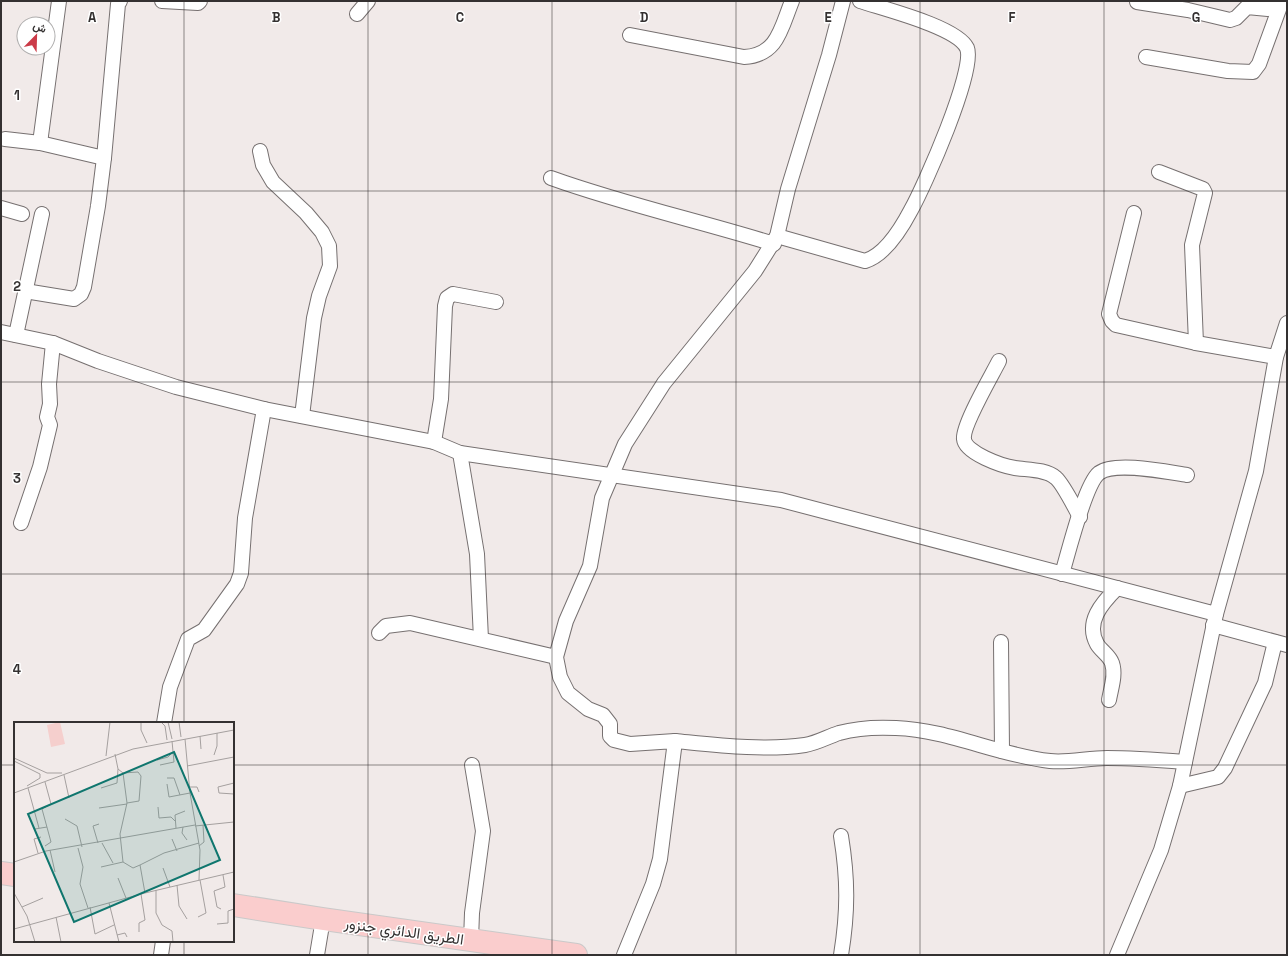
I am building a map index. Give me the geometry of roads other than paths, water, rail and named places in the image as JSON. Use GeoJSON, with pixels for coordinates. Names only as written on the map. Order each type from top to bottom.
{"type":"FeatureCollection","features":[{"type":"Feature","properties":{"kind":"main road"},"geometry":{"type":"LineString","coordinates":[[1,873],[14,875]]}},
{"type":"Feature","properties":{"kind":"main road","name":"الطريق الدائري جنزور"},"geometry":{"type":"LineString","coordinates":[[234,905],[576,955]]}},
{"type":"Feature","properties":{"kind":"street"},"geometry":{"type":"LineString","coordinates":[[40,143],[59,1]]}},
{"type":"Feature","properties":{"kind":"street"},"geometry":{"type":"LineString","coordinates":[[25,291],[74,299],[81,294],[84,287],[98,206],[104,158],[118,4],[120,1]]}},
{"type":"Feature","properties":{"kind":"street"},"geometry":{"type":"LineString","coordinates":[[162,1],[198,3],[200,1]]}},
{"type":"Feature","properties":{"kind":"street"},"geometry":{"type":"LineString","coordinates":[[357,14],[368,1]]}},
{"type":"Feature","properties":{"kind":"street"},"geometry":{"type":"LineString","coordinates":[[630,35],[744,57],[754,56],[762,54],[773,44],[778,36],[792,1]]}},
{"type":"Feature","properties":{"kind":"street"},"geometry":{"type":"LineString","coordinates":[[844,1],[788,189],[776,240],[755,271],[664,382],[625,444],[611,474],[602,498],[590,566],[566,621],[556,657],[560,677],[568,693],[588,709],[603,715],[610,724],[610,736],[614,740],[630,744],[675,741],[770,747],[804,745],[853,730],[895,728],[954,737],[1051,761],[1106,758],[1185,762]]}},
{"type":"Feature","properties":{"kind":"street"},"geometry":{"type":"LineString","coordinates":[[550,178],[596,194],[776,240],[865,261],[874,258],[892,238],[911,211],[931,167],[960,91],[969,60],[967,48],[959,39],[935,26],[860,1]]}},
{"type":"Feature","properties":{"kind":"street"},"geometry":{"type":"LineString","coordinates":[[1137,2],[1188,10],[1230,20],[1236,18],[1247,7],[1268,9],[1281,1]]}},
{"type":"Feature","properties":{"kind":"street"},"geometry":{"type":"LineString","coordinates":[[1146,57],[1228,71],[1253,72],[1259,64],[1281,1]]}},
{"type":"Feature","properties":{"kind":"street"},"geometry":{"type":"LineString","coordinates":[[5,139],[40,143],[104,158]]}},
{"type":"Feature","properties":{"kind":"street"},"geometry":{"type":"LineString","coordinates":[[260,151],[263,165],[273,182],[306,213],[322,232],[329,246],[330,266],[319,296],[310,340],[302,416]]}},
{"type":"Feature","properties":{"kind":"street"},"geometry":{"type":"LineString","coordinates":[[1159,172],[1203,189],[1205,193],[1192,245],[1196,343]]}},
{"type":"Feature","properties":{"kind":"street"},"geometry":{"type":"LineString","coordinates":[[1,208],[22,214]]}},
{"type":"Feature","properties":{"kind":"street"},"geometry":{"type":"LineString","coordinates":[[1134,213],[1109,314],[1112,321],[1116,325],[1196,343],[1276,357]]}},
{"type":"Feature","properties":{"kind":"street"},"geometry":{"type":"LineString","coordinates":[[16,335],[42,214]]}},
{"type":"Feature","properties":{"kind":"street"},"geometry":{"type":"LineString","coordinates":[[434,442],[442,399],[445,306],[447,298],[453,294],[496,302]]}},
{"type":"Feature","properties":{"kind":"street"},"geometry":{"type":"LineString","coordinates":[[1116,955],[1161,850],[1180,786],[1214,620],[1256,472],[1276,357],[1287,322]]}},
{"type":"Feature","properties":{"kind":"street"},"geometry":{"type":"LineString","coordinates":[[1,332],[52,343],[98,361],[176,387],[264,409],[434,442],[460,453],[781,500],[1117,588],[1281,644],[1265,683],[1225,768],[1218,777],[1180,786]]}},
{"type":"Feature","properties":{"kind":"street"},"geometry":{"type":"LineString","coordinates":[[21,522],[40,467],[50,425],[47,417],[50,404],[49,384],[52,343]]}},
{"type":"Feature","properties":{"kind":"street"},"geometry":{"type":"LineString","coordinates":[[999,361],[969,420],[964,438],[966,445],[978,454],[996,463],[1048,474],[1057,478],[1080,517]]}},
{"type":"Feature","properties":{"kind":"street"},"geometry":{"type":"LineString","coordinates":[[164,722],[170,687],[188,639],[204,630],[237,584],[241,573],[245,518],[264,409]]}},
{"type":"Feature","properties":{"kind":"street"},"geometry":{"type":"LineString","coordinates":[[460,453],[477,554],[481,639]]}},
{"type":"Feature","properties":{"kind":"street"},"geometry":{"type":"LineString","coordinates":[[1062,574],[1089,489],[1099,473],[1109,469],[1123,468],[1187,475]]}},
{"type":"Feature","properties":{"kind":"street"},"geometry":{"type":"LineString","coordinates":[[1109,700],[1114,672],[1112,663],[1097,644],[1092,628],[1097,613],[1104,601],[1117,588]]}},
{"type":"Feature","properties":{"kind":"street"},"geometry":{"type":"LineString","coordinates":[[379,633],[386,626],[410,623],[556,657]]}},
{"type":"Feature","properties":{"kind":"street"},"geometry":{"type":"LineString","coordinates":[[1001,642],[1002,750]]}},
{"type":"Feature","properties":{"kind":"street"},"geometry":{"type":"LineString","coordinates":[[624,955],[653,884],[660,859],[675,741]]}},
{"type":"Feature","properties":{"kind":"street"},"geometry":{"type":"LineString","coordinates":[[471,940],[472,905],[483,831],[472,765]]}},
{"type":"Feature","properties":{"kind":"street"},"geometry":{"type":"LineString","coordinates":[[841,836],[847,882],[847,913],[841,955]]}},
{"type":"Feature","properties":{"kind":"street"},"geometry":{"type":"LineString","coordinates":[[317,955],[323,919]]}},
{"type":"Feature","properties":{"kind":"street"},"geometry":{"type":"LineString","coordinates":[[161,955],[163,942]]}}]}
